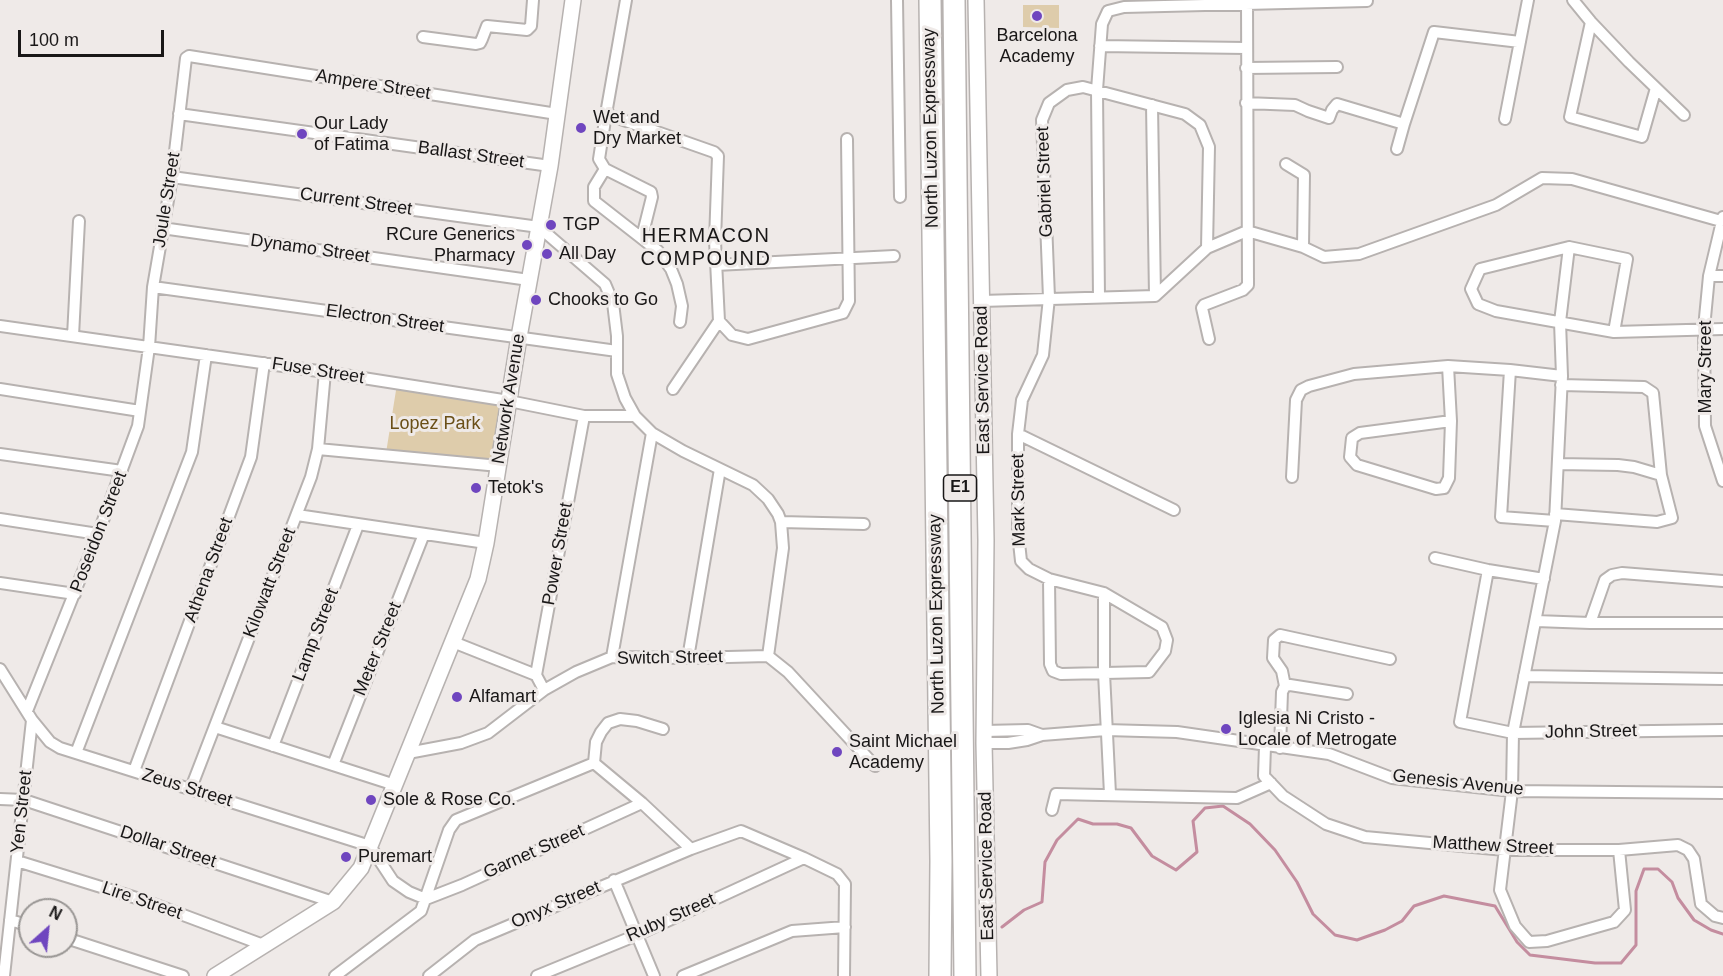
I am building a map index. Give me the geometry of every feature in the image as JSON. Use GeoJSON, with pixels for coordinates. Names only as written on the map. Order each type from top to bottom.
{"type":"FeatureCollection","features":[{"type":"Feature","properties":{"kind":"highway","name":"North Luzon Expressway"},"geometry":{"type":"LineString","coordinates":[[930,0],[941,861],[940,976]]}},
{"type":"Feature","properties":{"kind":"highway","name":"North Luzon Expressway"},"geometry":{"type":"LineString","coordinates":[[954,0],[965,976]]}},
{"type":"Feature","properties":{"kind":"street"},"geometry":{"type":"LineString","coordinates":[[423,37],[476,44],[482,39],[487,26],[530,30],[533,0]]}},
{"type":"Feature","properties":{"kind":"street","name":"Network Avenue"},"geometry":{"type":"LineString","coordinates":[[215,976],[333,902],[361,868],[478,579],[550,166],[573,0]]}},
{"type":"Feature","properties":{"kind":"street"},"geometry":{"type":"LineString","coordinates":[[626,0],[599,159],[605,169],[651,192],[652,197],[642,237]]}},
{"type":"Feature","properties":{"kind":"street"},"geometry":{"type":"LineString","coordinates":[[897,0],[900,197]]}},
{"type":"Feature","properties":{"kind":"street","name":"East Service Road"},"geometry":{"type":"LineString","coordinates":[[976,0],[986,540],[984,737],[989,976]]}},
{"type":"Feature","properties":{"kind":"street"},"geometry":{"type":"LineString","coordinates":[[1505,119],[1528,0]]}},
{"type":"Feature","properties":{"kind":"street"},"geometry":{"type":"LineString","coordinates":[[1573,0],[1591,22],[1684,115]]}},
{"type":"Feature","properties":{"kind":"street"},"geometry":{"type":"LineString","coordinates":[[1099,298],[1097,90],[1102,24],[1108,11],[1124,7],[1247,2],[1367,1]]}},
{"type":"Feature","properties":{"kind":"street"},"geometry":{"type":"LineString","coordinates":[[1209,339],[1202,308],[1204,305],[1243,290],[1248,285],[1247,2]]}},
{"type":"Feature","properties":{"kind":"street"},"geometry":{"type":"LineString","coordinates":[[1591,22],[1570,117],[1642,137],[1656,88]]}},
{"type":"Feature","properties":{"kind":"street"},"geometry":{"type":"LineString","coordinates":[[1397,148],[1434,33],[1437,31],[1520,42]]}},
{"type":"Feature","properties":{"kind":"street"},"geometry":{"type":"LineString","coordinates":[[1100,46],[1246,48]]}},
{"type":"Feature","properties":{"kind":"street","name":"Ampere Street"},"geometry":{"type":"LineString","coordinates":[[189,56],[557,114]]}},
{"type":"Feature","properties":{"kind":"street","name":"Joule Street"},"geometry":{"type":"LineString","coordinates":[[149,347],[153,287],[172,177],[184,61],[189,56]]}},
{"type":"Feature","properties":{"kind":"street"},"geometry":{"type":"LineString","coordinates":[[1246,68],[1337,67]]}},
{"type":"Feature","properties":{"kind":"street","name":"Gabriel Street"},"geometry":{"type":"LineString","coordinates":[[1049,298],[1042,120],[1049,103],[1067,90],[1083,87],[1097,90],[1185,114],[1200,125],[1209,147],[1207,248]]}},
{"type":"Feature","properties":{"kind":"street"},"geometry":{"type":"LineString","coordinates":[[1246,103],[1295,105],[1329,118],[1337,104],[1404,124]]}},
{"type":"Feature","properties":{"kind":"street"},"geometry":{"type":"LineString","coordinates":[[1152,105],[1155,296]]}},
{"type":"Feature","properties":{"kind":"street","name":"Ballast Street"},"geometry":{"type":"LineString","coordinates":[[178,114],[550,166]]}},
{"type":"Feature","properties":{"kind":"street"},"geometry":{"type":"LineString","coordinates":[[606,114],[714,152],[718,156],[716,265],[719,321],[673,389]]}},
{"type":"Feature","properties":{"kind":"street"},"geometry":{"type":"LineString","coordinates":[[719,321],[732,335],[748,339],[843,313],[849,301],[848,138]]}},
{"type":"Feature","properties":{"kind":"street"},"geometry":{"type":"LineString","coordinates":[[1286,164],[1304,175],[1303,248]]}},
{"type":"Feature","properties":{"kind":"street"},"geometry":{"type":"LineString","coordinates":[[605,169],[594,187],[594,201],[658,251],[671,269],[682,306],[680,322]]}},
{"type":"Feature","properties":{"kind":"street","name":"Current Street"},"geometry":{"type":"LineString","coordinates":[[172,177],[539,227]]}},
{"type":"Feature","properties":{"kind":"street"},"geometry":{"type":"LineString","coordinates":[[981,301],[1155,296],[1207,248],[1247,231],[1303,248],[1324,257],[1359,254],[1496,205],[1542,178],[1572,179],[1722,219]]}},
{"type":"Feature","properties":{"kind":"street","name":"Mary Street"},"geometry":{"type":"LineString","coordinates":[[1722,219],[1709,276],[1704,328],[1705,426],[1722,478]]}},
{"type":"Feature","properties":{"kind":"street"},"geometry":{"type":"LineString","coordinates":[[73,336],[79,222]]}},
{"type":"Feature","properties":{"kind":"street"},"geometry":{"type":"LineString","coordinates":[[539,227],[605,284],[613,303],[617,336],[617,374],[635,416],[652,434],[720,470],[753,484],[768,499],[782,522],[783,548],[768,656],[788,672],[874,766]]}},
{"type":"Feature","properties":{"kind":"street","name":"Dynamo Street"},"geometry":{"type":"LineString","coordinates":[[162,228],[529,280]]}},
{"type":"Feature","properties":{"kind":"street"},"geometry":{"type":"LineString","coordinates":[[1569,247],[1560,322],[1562,381],[1555,518],[1513,733],[1512,791],[1500,890],[1515,926],[1529,942],[1547,941],[1614,922],[1625,910],[1619,850]]}},
{"type":"Feature","properties":{"kind":"street"},"geometry":{"type":"LineString","coordinates":[[1614,332],[1627,259],[1569,247],[1480,269],[1471,289],[1478,304],[1496,311],[1614,332],[1723,329]]}},
{"type":"Feature","properties":{"kind":"street"},"geometry":{"type":"LineString","coordinates":[[716,265],[894,256]]}},
{"type":"Feature","properties":{"kind":"street"},"geometry":{"type":"LineString","coordinates":[[1709,276],[1723,276]]}},
{"type":"Feature","properties":{"kind":"street","name":"Electron Street"},"geometry":{"type":"LineString","coordinates":[[153,287],[617,351]]}},
{"type":"Feature","properties":{"kind":"street","name":"Mark Street"},"geometry":{"type":"LineString","coordinates":[[1049,298],[1043,355],[1022,400],[1018,434],[1018,533],[1021,561],[1029,569],[1049,579],[1104,593],[1162,627],[1167,640],[1165,651],[1149,672],[1104,674]]}},
{"type":"Feature","properties":{"kind":"street","name":"Fuse Street"},"geometry":{"type":"LineString","coordinates":[[0,326],[325,372],[509,401],[584,416],[635,416]]}},
{"type":"Feature","properties":{"kind":"street","name":"Poseidon Street"},"geometry":{"type":"LineString","coordinates":[[29,716],[138,426],[149,347]]}},
{"type":"Feature","properties":{"kind":"street"},"geometry":{"type":"LineString","coordinates":[[76,753],[192,452],[206,355]]}},
{"type":"Feature","properties":{"kind":"street","name":"Athena Street"},"geometry":{"type":"LineString","coordinates":[[134,771],[251,457],[264,363]]}},
{"type":"Feature","properties":{"kind":"street"},"geometry":{"type":"LineString","coordinates":[[1292,477],[1296,400],[1301,390],[1354,374],[1448,366],[1510,370],[1562,381],[1649,389],[1653,393],[1661,475],[1672,518],[1657,522],[1501,517],[1510,370]]}},
{"type":"Feature","properties":{"kind":"street"},"geometry":{"type":"LineString","coordinates":[[1448,366],[1451,421],[1449,478],[1444,488],[1436,489],[1357,465],[1350,457],[1352,438],[1360,432],[1451,421]]}},
{"type":"Feature","properties":{"kind":"street","name":"Kilowatt Street"},"geometry":{"type":"LineString","coordinates":[[191,788],[311,477],[318,449],[325,372]]}},
{"type":"Feature","properties":{"kind":"street"},"geometry":{"type":"LineString","coordinates":[[0,389],[140,411]]}},
{"type":"Feature","properties":{"kind":"street","name":"Power Street"},"geometry":{"type":"LineString","coordinates":[[536,675],[584,416]]}},
{"type":"Feature","properties":{"kind":"street"},"geometry":{"type":"LineString","coordinates":[[612,657],[652,434]]}},
{"type":"Feature","properties":{"kind":"street"},"geometry":{"type":"LineString","coordinates":[[1018,434],[1174,510]]}},
{"type":"Feature","properties":{"kind":"street"},"geometry":{"type":"LineString","coordinates":[[318,449],[499,466]]}},
{"type":"Feature","properties":{"kind":"street"},"geometry":{"type":"LineString","coordinates":[[0,454],[122,471]]}},
{"type":"Feature","properties":{"kind":"street"},"geometry":{"type":"LineString","coordinates":[[1558,464],[1618,465],[1661,475]]}},
{"type":"Feature","properties":{"kind":"street"},"geometry":{"type":"LineString","coordinates":[[688,658],[720,470]]}},
{"type":"Feature","properties":{"kind":"street"},"geometry":{"type":"LineString","coordinates":[[297,516],[486,543]]}},
{"type":"Feature","properties":{"kind":"street"},"geometry":{"type":"LineString","coordinates":[[0,519],[98,534]]}},
{"type":"Feature","properties":{"kind":"street"},"geometry":{"type":"LineString","coordinates":[[782,522],[864,525]]}},
{"type":"Feature","properties":{"kind":"street","name":"Lamp Street"},"geometry":{"type":"LineString","coordinates":[[273,746],[358,525]]}},
{"type":"Feature","properties":{"kind":"street","name":"Meter Street"},"geometry":{"type":"LineString","coordinates":[[333,765],[424,534]]}},
{"type":"Feature","properties":{"kind":"street"},"geometry":{"type":"LineString","coordinates":[[1435,558],[1544,579]]}},
{"type":"Feature","properties":{"kind":"street","name":"John Street"},"geometry":{"type":"LineString","coordinates":[[1488,570],[1460,722],[1513,733],[1723,730]]}},
{"type":"Feature","properties":{"kind":"street"},"geometry":{"type":"LineString","coordinates":[[1590,623],[1605,580],[1612,575],[1622,573],[1723,581]]}},
{"type":"Feature","properties":{"kind":"street"},"geometry":{"type":"LineString","coordinates":[[1049,579],[1050,664],[1053,671],[1061,674],[1104,674]]}},
{"type":"Feature","properties":{"kind":"street"},"geometry":{"type":"LineString","coordinates":[[0,583],[75,594]]}},
{"type":"Feature","properties":{"kind":"street"},"geometry":{"type":"LineString","coordinates":[[1104,593],[1104,674],[1110,794]]}},
{"type":"Feature","properties":{"kind":"street"},"geometry":{"type":"LineString","coordinates":[[1536,621],[1723,623]]}},
{"type":"Feature","properties":{"kind":"street"},"geometry":{"type":"LineString","coordinates":[[1280,748],[1282,692],[1285,686],[1282,671],[1273,658],[1274,640],[1280,635],[1390,660]]}},
{"type":"Feature","properties":{"kind":"street"},"geometry":{"type":"LineString","coordinates":[[453,642],[536,675],[544,690]]}},
{"type":"Feature","properties":{"kind":"street","name":"Switch Street"},"geometry":{"type":"LineString","coordinates":[[408,753],[461,743],[488,733],[544,690],[576,672],[612,657],[768,656]]}},
{"type":"Feature","properties":{"kind":"street","name":"Zeus Street"},"geometry":{"type":"LineString","coordinates":[[0,669],[29,716],[50,742],[76,753],[370,846]]}},
{"type":"Feature","properties":{"kind":"street"},"geometry":{"type":"LineString","coordinates":[[1524,676],[1723,679]]}},
{"type":"Feature","properties":{"kind":"street"},"geometry":{"type":"LineString","coordinates":[[1285,686],[1347,694]]}},
{"type":"Feature","properties":{"kind":"street","name":"Yen Street"},"geometry":{"type":"LineString","coordinates":[[4,976],[24,800],[29,716]]}},
{"type":"Feature","properties":{"kind":"street"},"geometry":{"type":"LineString","coordinates":[[594,762],[596,742],[608,723],[620,719],[638,721],[663,729]]}},
{"type":"Feature","properties":{"kind":"street"},"geometry":{"type":"LineString","coordinates":[[214,727],[395,785]]}},
{"type":"Feature","properties":{"kind":"street","name":"Genesis Avenue"},"geometry":{"type":"LineString","coordinates":[[984,737],[1027,740],[1042,735],[1106,730],[1177,732],[1329,754],[1392,778],[1512,791],[1723,793]]}},
{"type":"Feature","properties":{"kind":"street"},"geometry":{"type":"LineString","coordinates":[[1053,810],[1056,794],[1237,798],[1271,783],[1264,776],[1265,746]]}},
{"type":"Feature","properties":{"kind":"street"},"geometry":{"type":"LineString","coordinates":[[594,762],[691,849]]}},
{"type":"Feature","properties":{"kind":"street"},"geometry":{"type":"LineString","coordinates":[[370,846],[393,881],[409,892],[426,899],[449,831],[456,820],[594,762]]}},
{"type":"Feature","properties":{"kind":"street","name":"Matthew Street"},"geometry":{"type":"LineString","coordinates":[[1271,783],[1283,796],[1326,824],[1365,837],[1505,850],[1619,850],[1678,845],[1688,850],[1694,858],[1701,904],[1715,916],[1723,918]]}},
{"type":"Feature","properties":{"kind":"street","name":"Dollar Street"},"geometry":{"type":"LineString","coordinates":[[0,798],[24,800],[333,902]]}},
{"type":"Feature","properties":{"kind":"street","name":"Garnet Street"},"geometry":{"type":"LineString","coordinates":[[335,976],[421,911],[426,899],[462,885],[642,803]]}},
{"type":"Feature","properties":{"kind":"street","name":"Onyx Street"},"geometry":{"type":"LineString","coordinates":[[429,976],[475,940],[614,880],[741,831],[837,874],[845,884],[845,927]]}},
{"type":"Feature","properties":{"kind":"street","name":"Ruby Street"},"geometry":{"type":"LineString","coordinates":[[537,976],[637,935],[804,858]]}},
{"type":"Feature","properties":{"kind":"street","name":"Lire Street"},"geometry":{"type":"LineString","coordinates":[[17,861],[143,900],[266,946]]}},
{"type":"Feature","properties":{"kind":"street"},"geometry":{"type":"LineString","coordinates":[[614,880],[654,976]]}},
{"type":"Feature","properties":{"kind":"street"},"geometry":{"type":"LineString","coordinates":[[10,920],[18,922]]}},
{"type":"Feature","properties":{"kind":"street"},"geometry":{"type":"LineString","coordinates":[[683,976],[792,931],[845,927],[844,976]]}},
{"type":"Feature","properties":{"kind":"street"},"geometry":{"type":"LineString","coordinates":[[78,942],[183,976]]}},
{"type":"Feature","properties":{"kind":"green space"},"geometry":{"type":"Polygon","coordinates":[[[1023,5],[1059,5],[1059,28],[1023,27],[1023,5]]]}},
{"type":"Feature","properties":{"kind":"green space","name":"Lopez Park"},"geometry":{"type":"Polygon","coordinates":[[[397,384],[500,400],[491,462],[386,453],[397,384]]]}},
{"type":"Feature","properties":{"kind":"waterway"},"geometry":{"type":"LineString","coordinates":[[1002,927],[1024,910],[1042,902],[1045,862],[1057,840],[1078,819],[1093,824],[1117,824],[1131,828],[1152,856],[1176,870],[1197,852],[1193,821],[1205,808],[1223,806],[1250,824],[1275,850],[1297,882],[1313,914],[1335,935],[1357,940],[1385,930],[1402,921],[1414,906],[1444,896],[1495,906],[1517,942],[1530,955],[1595,963],[1621,963],[1636,945],[1636,891],[1644,869],[1658,869],[1672,882],[1678,898],[1694,920],[1723,934]]}},
{"type":"Feature","properties":{"kind":"place","name":"Barcelona Academy"},"geometry":{"type":"Point","coordinates":[1037,16]}},
{"type":"Feature","properties":{"kind":"place","name":"Wet and Dry Market"},"geometry":{"type":"Point","coordinates":[581,128]}},
{"type":"Feature","properties":{"kind":"place","name":"Our Lady of Fatima"},"geometry":{"type":"Point","coordinates":[302,134]}},
{"type":"Feature","properties":{"kind":"place","name":"TGP"},"geometry":{"type":"Point","coordinates":[551,225]}},
{"type":"Feature","properties":{"kind":"place","name":"RCure Generics Pharmacy"},"geometry":{"type":"Point","coordinates":[527,245]}},
{"type":"Feature","properties":{"kind":"place","name":"All Day"},"geometry":{"type":"Point","coordinates":[547,254]}},
{"type":"Feature","properties":{"kind":"place","name":"Chooks to Go"},"geometry":{"type":"Point","coordinates":[536,300]}},
{"type":"Feature","properties":{"kind":"place","name":"Tetok's"},"geometry":{"type":"Point","coordinates":[476,488]}},
{"type":"Feature","properties":{"kind":"place","name":"Alfamart"},"geometry":{"type":"Point","coordinates":[457,697]}},
{"type":"Feature","properties":{"kind":"place","name":"Iglesia Ni Cristo - Locale of Metrogate"},"geometry":{"type":"Point","coordinates":[1226,729]}},
{"type":"Feature","properties":{"kind":"place","name":"Saint Michael Academy"},"geometry":{"type":"Point","coordinates":[837,752]}},
{"type":"Feature","properties":{"kind":"place","name":"Sole & Rose Co."},"geometry":{"type":"Point","coordinates":[371,800]}},
{"type":"Feature","properties":{"kind":"place","name":"Puremart"},"geometry":{"type":"Point","coordinates":[346,857]}},
{"type":"Feature","properties":{"kind":"district","name":"HERMACON COMPOUND"},"geometry":{"type":"Point","coordinates":[706,248]}}]}
